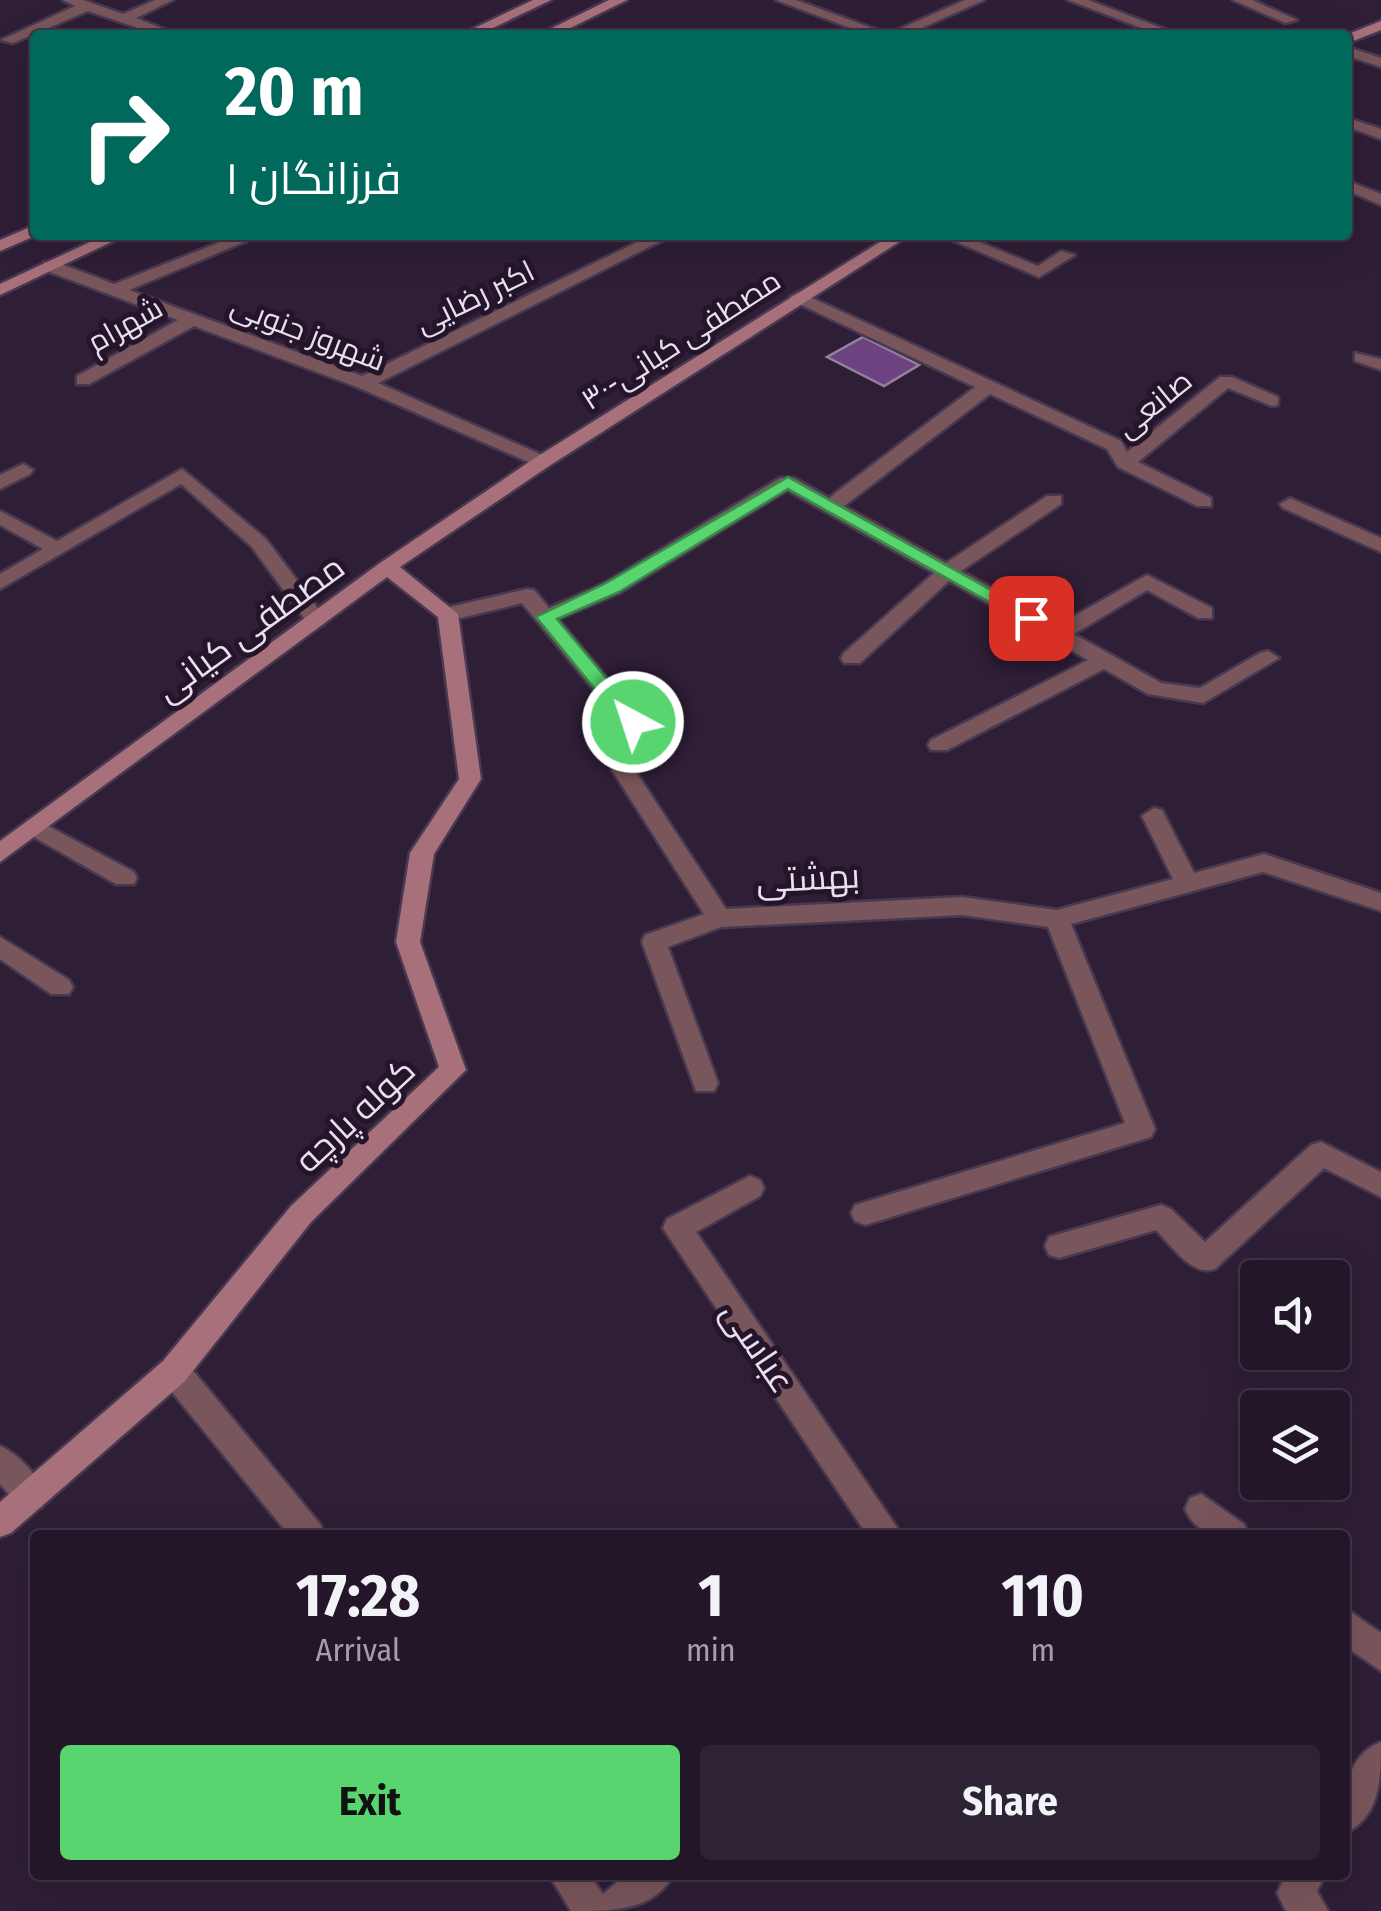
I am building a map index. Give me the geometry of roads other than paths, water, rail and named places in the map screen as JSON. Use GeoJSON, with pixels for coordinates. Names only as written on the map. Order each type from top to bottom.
{"type":"FeatureCollection","features":[{"type":"Feature","properties":{"kind":"street"},"geometry":{"type":"LineString","coordinates":[[70,0],[158,30]]}},
{"type":"Feature","properties":{"kind":"street"},"geometry":{"type":"LineString","coordinates":[[124,18],[166,0]]}},
{"type":"Feature","properties":{"kind":"street"},"geometry":{"type":"LineString","coordinates":[[478,30],[544,0]]}},
{"type":"Feature","properties":{"kind":"street"},"geometry":{"type":"LineString","coordinates":[[556,30],[620,0]]}},
{"type":"Feature","properties":{"kind":"street"},"geometry":{"type":"LineString","coordinates":[[783,0],[868,30]]}},
{"type":"Feature","properties":{"kind":"street"},"geometry":{"type":"LineString","coordinates":[[906,30],[977,0]]}},
{"type":"Feature","properties":{"kind":"street"},"geometry":{"type":"LineString","coordinates":[[1075,0],[1159,30]]}},
{"type":"Feature","properties":{"kind":"street"},"geometry":{"type":"LineString","coordinates":[[1240,0],[1290,27],[1290,0]]}},
{"type":"Feature","properties":{"kind":"street"},"geometry":{"type":"LineString","coordinates":[[31,30],[87,6]]}},
{"type":"Feature","properties":{"kind":"street"},"geometry":{"type":"LineString","coordinates":[[1352,37],[1381,25]]}},
{"type":"Feature","properties":{"kind":"street"},"geometry":{"type":"LineString","coordinates":[[8,40],[30,31]]}},
{"type":"Feature","properties":{"kind":"street"},"geometry":{"type":"LineString","coordinates":[[1352,52],[1381,63]]}},
{"type":"Feature","properties":{"kind":"street"},"geometry":{"type":"LineString","coordinates":[[1352,123],[1381,134]]}},
{"type":"Feature","properties":{"kind":"street"},"geometry":{"type":"LineString","coordinates":[[1352,191],[1381,200]]}},
{"type":"Feature","properties":{"kind":"street"},"geometry":{"type":"LineString","coordinates":[[0,246],[30,232]]}},
{"type":"Feature","properties":{"kind":"street"},"geometry":{"type":"LineString","coordinates":[[0,290],[107,240]]}},
{"type":"Feature","properties":{"kind":"street"},"geometry":{"type":"LineString","coordinates":[[114,290],[241,240]]}},
{"type":"Feature","properties":{"kind":"street","name":"اکبر رضایی"},"geometry":{"type":"LineString","coordinates":[[364,382],[655,240]]}},
{"type":"Feature","properties":{"kind":"street","name":"۳۰-مصطفی کیانی"},"geometry":{"type":"LineString","coordinates":[[542,462],[894,240]]}},
{"type":"Feature","properties":{"kind":"street"},"geometry":{"type":"LineString","coordinates":[[960,240],[1039,272],[1066,256]]}},
{"type":"Feature","properties":{"kind":"street","name":"شهروز جنوبی"},"geometry":{"type":"LineString","coordinates":[[50,266],[364,382],[542,462]]}},
{"type":"Feature","properties":{"kind":"street"},"geometry":{"type":"LineString","coordinates":[[799,297],[1114,445],[1126,463],[1204,502]]}},
{"type":"Feature","properties":{"kind":"street","name":"شهرام"},"geometry":{"type":"LineString","coordinates":[[83,380],[193,319]]}},
{"type":"Feature","properties":{"kind":"street"},"geometry":{"type":"LineString","coordinates":[[1361,357],[1381,364]]}},
{"type":"Feature","properties":{"kind":"street","name":"صانعی"},"geometry":{"type":"LineString","coordinates":[[1126,463],[1226,382],[1272,401]]}},
{"type":"Feature","properties":{"kind":"street"},"geometry":{"type":"LineString","coordinates":[[831,506],[988,386]]}},
{"type":"Feature","properties":{"kind":"street","name":"مصطفی کیانی"},"geometry":{"type":"LineString","coordinates":[[0,853],[387,568],[542,462]]}},
{"type":"Feature","properties":{"kind":"street"},"geometry":{"type":"LineString","coordinates":[[0,483],[23,470]]}},
{"type":"Feature","properties":{"kind":"street"},"geometry":{"type":"LineString","coordinates":[[0,583],[182,475],[260,544],[316,620]]}},
{"type":"Feature","properties":{"kind":"street"},"geometry":{"type":"LineString","coordinates":[[545,617],[612,588],[788,482],[1156,689],[1203,696],[1268,658]]}},
{"type":"Feature","properties":{"kind":"street"},"geometry":{"type":"LineString","coordinates":[[852,658],[949,570],[1054,500]]}},
{"type":"Feature","properties":{"kind":"street"},"geometry":{"type":"LineString","coordinates":[[1290,504],[1381,546]]}},
{"type":"Feature","properties":{"kind":"street"},"geometry":{"type":"LineString","coordinates":[[0,518],[56,549]]}},
{"type":"Feature","properties":{"kind":"street"},"geometry":{"type":"LineString","coordinates":[[387,568],[448,614]]}},
{"type":"Feature","properties":{"kind":"street"},"geometry":{"type":"LineString","coordinates":[[1058,634],[1148,581],[1205,613]]}},
{"type":"Feature","properties":{"kind":"street","name":"بهشتی"},"geometry":{"type":"LineString","coordinates":[[448,614],[527,595],[655,749],[623,770],[720,918],[962,906],[1057,919],[1264,863],[1381,902]]}},
{"type":"Feature","properties":{"kind":"street","name":"کوله پارچه"},"geometry":{"type":"LineString","coordinates":[[0,1522],[174,1372],[301,1214],[453,1070],[408,942],[422,853],[470,779],[448,614]]}},
{"type":"Feature","properties":{"kind":"street"},"geometry":{"type":"LineString","coordinates":[[939,746],[1105,660]]}},
{"type":"Feature","properties":{"kind":"street"},"geometry":{"type":"LineString","coordinates":[[1154,816],[1187,884]]}},
{"type":"Feature","properties":{"kind":"street"},"geometry":{"type":"LineString","coordinates":[[35,827],[125,878]]}},
{"type":"Feature","properties":{"kind":"street"},"geometry":{"type":"LineString","coordinates":[[705,1083],[654,942],[720,918]]}},
{"type":"Feature","properties":{"kind":"street"},"geometry":{"type":"LineString","coordinates":[[865,1213],[1141,1129],[1057,919]]}},
{"type":"Feature","properties":{"kind":"street"},"geometry":{"type":"LineString","coordinates":[[0,946],[60,988]]}},
{"type":"Feature","properties":{"kind":"street"},"geometry":{"type":"LineString","coordinates":[[1059,1246],[1161,1217],[1204,1260],[1320,1153],[1381,1185]]}},
{"type":"Feature","properties":{"kind":"street","name":"عباسی"},"geometry":{"type":"LineString","coordinates":[[750,1188],[676,1228],[883,1530]]}},
{"type":"Feature","properties":{"kind":"street"},"geometry":{"type":"LineString","coordinates":[[174,1372],[304,1530]]}},
{"type":"Feature","properties":{"kind":"street"},"geometry":{"type":"LineString","coordinates":[[0,1460],[31,1496]]}},
{"type":"Feature","properties":{"kind":"street"},"geometry":{"type":"LineString","coordinates":[[1201,1509],[1227,1530]]}},
{"type":"Feature","properties":{"kind":"street"},"geometry":{"type":"LineString","coordinates":[[1350,1629],[1381,1654]]}},
{"type":"Feature","properties":{"kind":"street"},"geometry":{"type":"LineString","coordinates":[[1350,1807],[1381,1759]]}},
{"type":"Feature","properties":{"kind":"street"},"geometry":{"type":"LineString","coordinates":[[570,1880],[593,1911]]}},
{"type":"Feature","properties":{"kind":"street"},"geometry":{"type":"LineString","coordinates":[[611,1911],[648,1880]]}},
{"type":"Feature","properties":{"kind":"street"},"geometry":{"type":"LineString","coordinates":[[1304,1880],[1295,1893],[1310,1911]]}}]}
